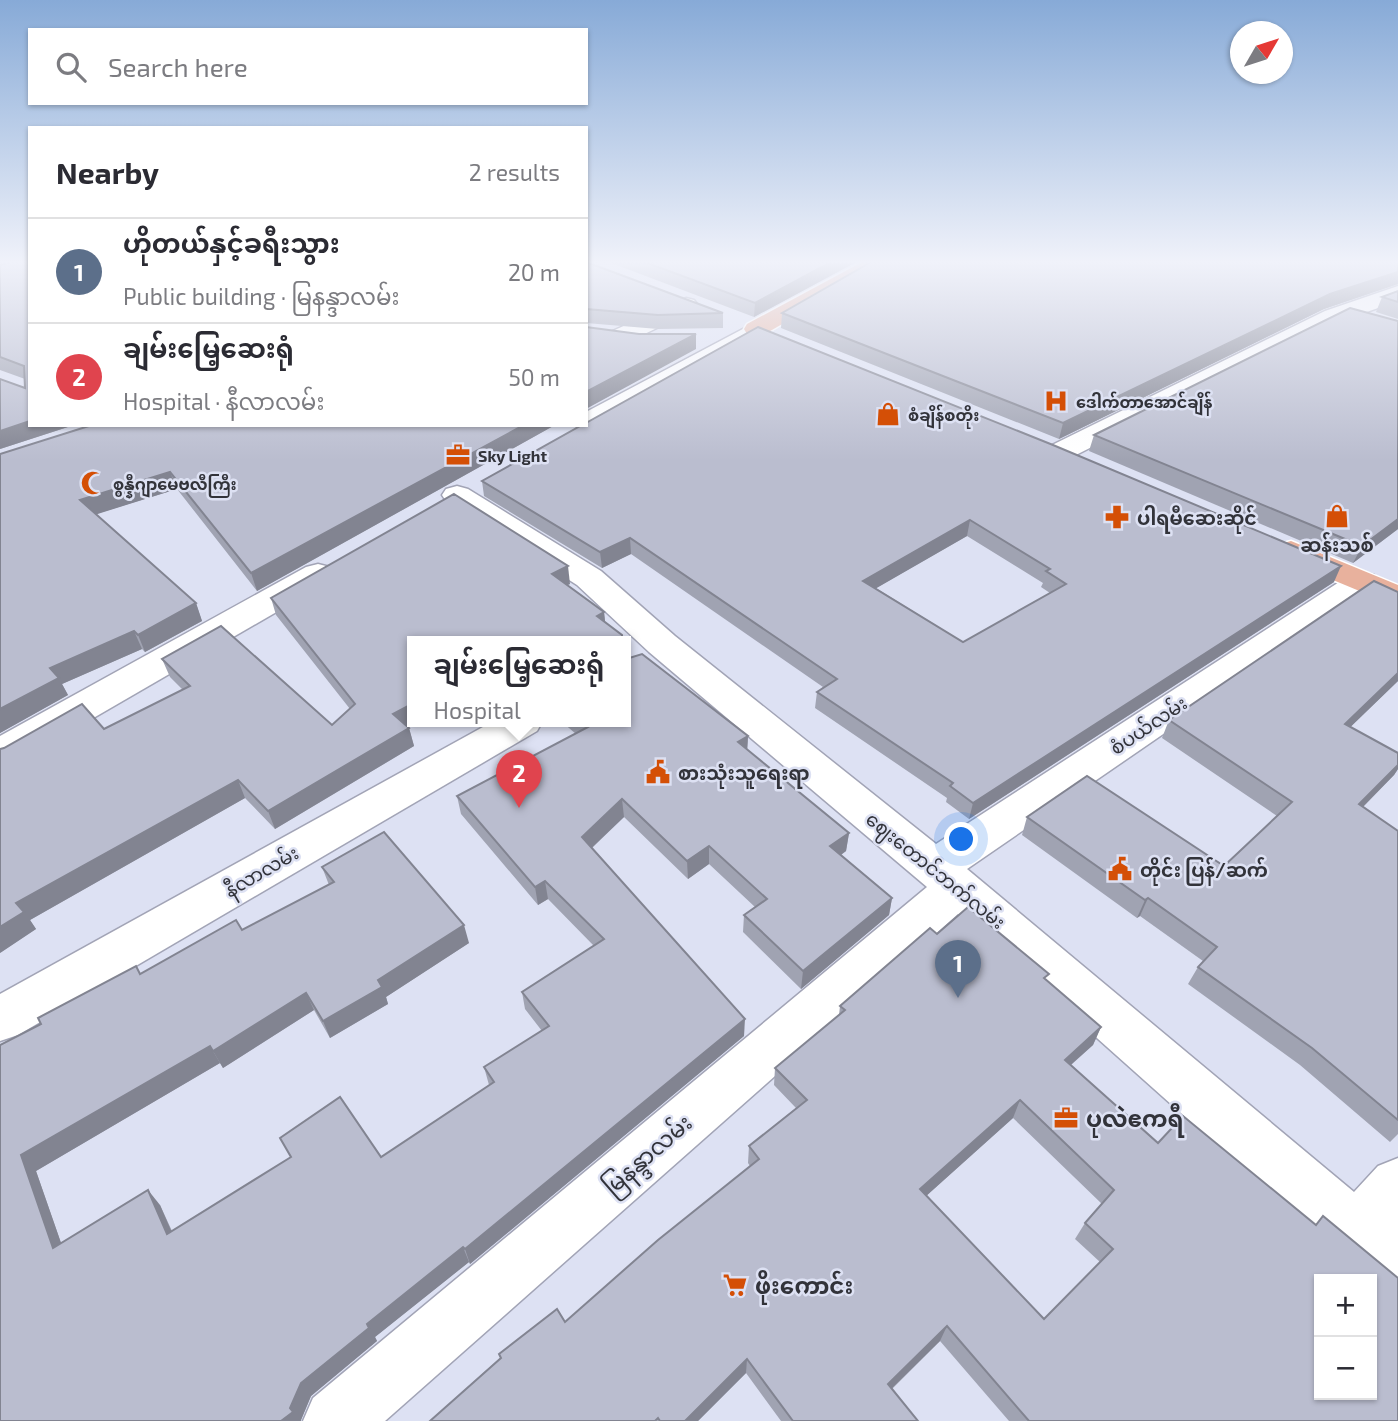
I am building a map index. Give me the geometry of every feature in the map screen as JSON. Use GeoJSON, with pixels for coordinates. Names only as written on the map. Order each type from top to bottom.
{"type":"FeatureCollection","features":[{"type":"Feature","properties":{"kind":"main road"},"geometry":{"type":"LineString","coordinates":[[743,329],[794,344]]}},
{"type":"Feature","properties":{"kind":"main road"},"geometry":{"type":"LineString","coordinates":[[1047,447],[1098,468]]}},
{"type":"Feature","properties":{"kind":"main road"},"geometry":{"type":"LineString","coordinates":[[1262,538],[1398,597]]}},
{"type":"Feature","properties":{"kind":"street"},"geometry":{"type":"LineString","coordinates":[[629,327],[607,336],[678,340],[743,329]]}},
{"type":"Feature","properties":{"kind":"street"},"geometry":{"type":"LineString","coordinates":[[1047,447],[1309,327]]}},
{"type":"Feature","properties":{"kind":"street"},"geometry":{"type":"LineString","coordinates":[[588,422],[743,329]]}},
{"type":"Feature","properties":{"kind":"street","name":"ဈေးတောင်ဘက်လမ်း"},"geometry":{"type":"LineString","coordinates":[[460,494],[589,578],[644,654],[946,878],[1398,1267]]}},
{"type":"Feature","properties":{"kind":"street"},"geometry":{"type":"LineString","coordinates":[[0,754],[346,558]]}},
{"type":"Feature","properties":{"kind":"street","name":"စံပယ်လမ်း"},"geometry":{"type":"LineString","coordinates":[[946,878],[1362,582]]}},
{"type":"Feature","properties":{"kind":"street","name":"နီလာလမ်း"},"geometry":{"type":"LineString","coordinates":[[0,1019],[514,727]]}},
{"type":"Feature","properties":{"kind":"street","name":"မြနန္ဒာလမ်း"},"geometry":{"type":"LineString","coordinates":[[336,1421],[946,878]]}},
{"type":"Feature","properties":{"kind":"street"},"geometry":{"type":"LineString","coordinates":[[1357,1231],[1398,1186]]}},
{"type":"Feature","properties":{"kind":"building"},"geometry":{"type":"Polygon","coordinates":[[[0,327],[28,327],[28,422],[0,431],[0,379],[25,388],[24,366],[0,357],[0,327]]]}},
{"type":"Feature","properties":{"kind":"building"},"geometry":{"type":"Polygon","coordinates":[[[588,327],[639,334],[696,334],[588,391],[588,327]]]}},
{"type":"Feature","properties":{"kind":"building"},"geometry":{"type":"Polygon","coordinates":[[[759,327],[1053,445],[1341,566],[973,803],[950,786],[953,783],[817,692],[837,679],[630,538],[600,552],[482,481],[578,427],[588,427],[588,422],[759,327]],[[970,520],[863,581],[963,642],[1066,584],[1046,571],[1050,569],[970,520]]]}},
{"type":"Feature","properties":{"kind":"building"},"geometry":{"type":"Polygon","coordinates":[[[819,327],[1261,327],[1063,423],[819,327]]]}},
{"type":"Feature","properties":{"kind":"building"},"geometry":{"type":"Polygon","coordinates":[[[1311,327],[1398,327],[1398,519],[1362,546],[1094,435],[1311,327]]]}},
{"type":"Feature","properties":{"kind":"building"},"geometry":{"type":"Polygon","coordinates":[[[86,427],[520,427],[251,573],[170,472],[80,500],[196,603],[138,635],[134,631],[50,668],[59,678],[0,709],[0,454],[86,427]]]}},
{"type":"Feature","properties":{"kind":"building"},"geometry":{"type":"Polygon","coordinates":[[[454,494],[568,566],[552,574],[604,612],[597,616],[622,636],[407,636],[407,707],[393,714],[409,728],[268,811],[238,780],[16,903],[24,912],[0,927],[0,749],[82,704],[104,729],[190,686],[162,659],[221,626],[332,725],[355,704],[271,598],[454,494]]]}},
{"type":"Feature","properties":{"kind":"building"},"geometry":{"type":"Polygon","coordinates":[[[1374,581],[1398,592],[1398,673],[1345,724],[1398,753],[1398,765],[1359,804],[1398,831],[1398,1120],[1312,1048],[1198,967],[1217,947],[1027,817],[1087,776],[1224,866],[1292,802],[1169,720],[1374,581]]]}},
{"type":"Feature","properties":{"kind":"building"},"geometry":{"type":"Polygon","coordinates":[[[642,654],[748,736],[738,742],[849,833],[830,846],[892,898],[803,971],[744,915],[767,899],[709,846],[687,861],[622,799],[582,837],[745,1019],[465,1249],[463,1247],[367,1324],[369,1328],[301,1383],[290,1408],[293,1412],[281,1421],[0,1421],[0,1045],[41,1024],[38,1018],[136,966],[140,974],[236,920],[242,930],[334,882],[322,867],[384,832],[464,925],[378,980],[382,987],[323,1021],[306,993],[213,1051],[210,1046],[21,1155],[53,1248],[148,1190],[167,1234],[291,1157],[280,1138],[340,1097],[381,1157],[494,1082],[484,1067],[549,1026],[522,992],[604,939],[545,881],[535,887],[457,796],[588,727],[631,727],[631,657],[642,654]]]}},
{"type":"Feature","properties":{"kind":"building"},"geometry":{"type":"Polygon","coordinates":[[[968,907],[1049,974],[1044,978],[1101,1027],[1065,1060],[1158,1143],[1183,1116],[1316,1225],[1323,1216],[1398,1278],[1398,1421],[1029,1421],[947,1326],[888,1384],[918,1421],[793,1421],[747,1359],[685,1421],[660,1421],[658,1418],[655,1421],[430,1421],[501,1358],[499,1354],[557,1309],[565,1322],[658,1240],[759,1159],[749,1146],[807,1100],[775,1068],[845,1010],[840,1006],[930,928],[937,934],[968,907]],[[1020,1100],[920,1189],[1044,1319],[1113,1249],[1085,1223],[1114,1190],[1020,1100]]]}},
{"type":"Feature","properties":{"kind":"place","name":"ဒေါက်တာအောင်ချိန်"},"geometry":{"type":"Point","coordinates":[1056,401]}},
{"type":"Feature","properties":{"kind":"place","name":"စံချိန်စတိုး"},"geometry":{"type":"Point","coordinates":[888,414]}},
{"type":"Feature","properties":{"kind":"place","name":"Sky Light"},"geometry":{"type":"Point","coordinates":[458,455]}},
{"type":"Feature","properties":{"kind":"place","name":"စွန္နီဂျာမေဗလီကြီး"},"geometry":{"type":"Point","coordinates":[93,483]}},
{"type":"Feature","properties":{"kind":"place","name":"ဆန်းသစ်"},"geometry":{"type":"Point","coordinates":[1337,516]}},
{"type":"Feature","properties":{"kind":"place","name":"ပါရမီဆေးဆိုင်"},"geometry":{"type":"Point","coordinates":[1117,517]}},
{"type":"Feature","properties":{"kind":"place","name":"စားသုံးသူရေးရာ"},"geometry":{"type":"Point","coordinates":[658,772]}},
{"type":"Feature","properties":{"kind":"place","name":"ချမ်းမြေ့ဆေးရုံ"},"geometry":{"type":"Point","coordinates":[519,808]}},
{"type":"Feature","properties":{"kind":"place","name":"တိုင်း ပြန်/ဆက်"},"geometry":{"type":"Point","coordinates":[1120,869]}},
{"type":"Feature","properties":{"kind":"place","name":"ဟိုတယ်နှင့်ခရီးသွား"},"geometry":{"type":"Point","coordinates":[958,998]}},
{"type":"Feature","properties":{"kind":"place","name":"ပုလဲဧကရီ"},"geometry":{"type":"Point","coordinates":[1066,1118]}},
{"type":"Feature","properties":{"kind":"place","name":"ဖိုးကောင်း"},"geometry":{"type":"Point","coordinates":[735,1285]}}]}
